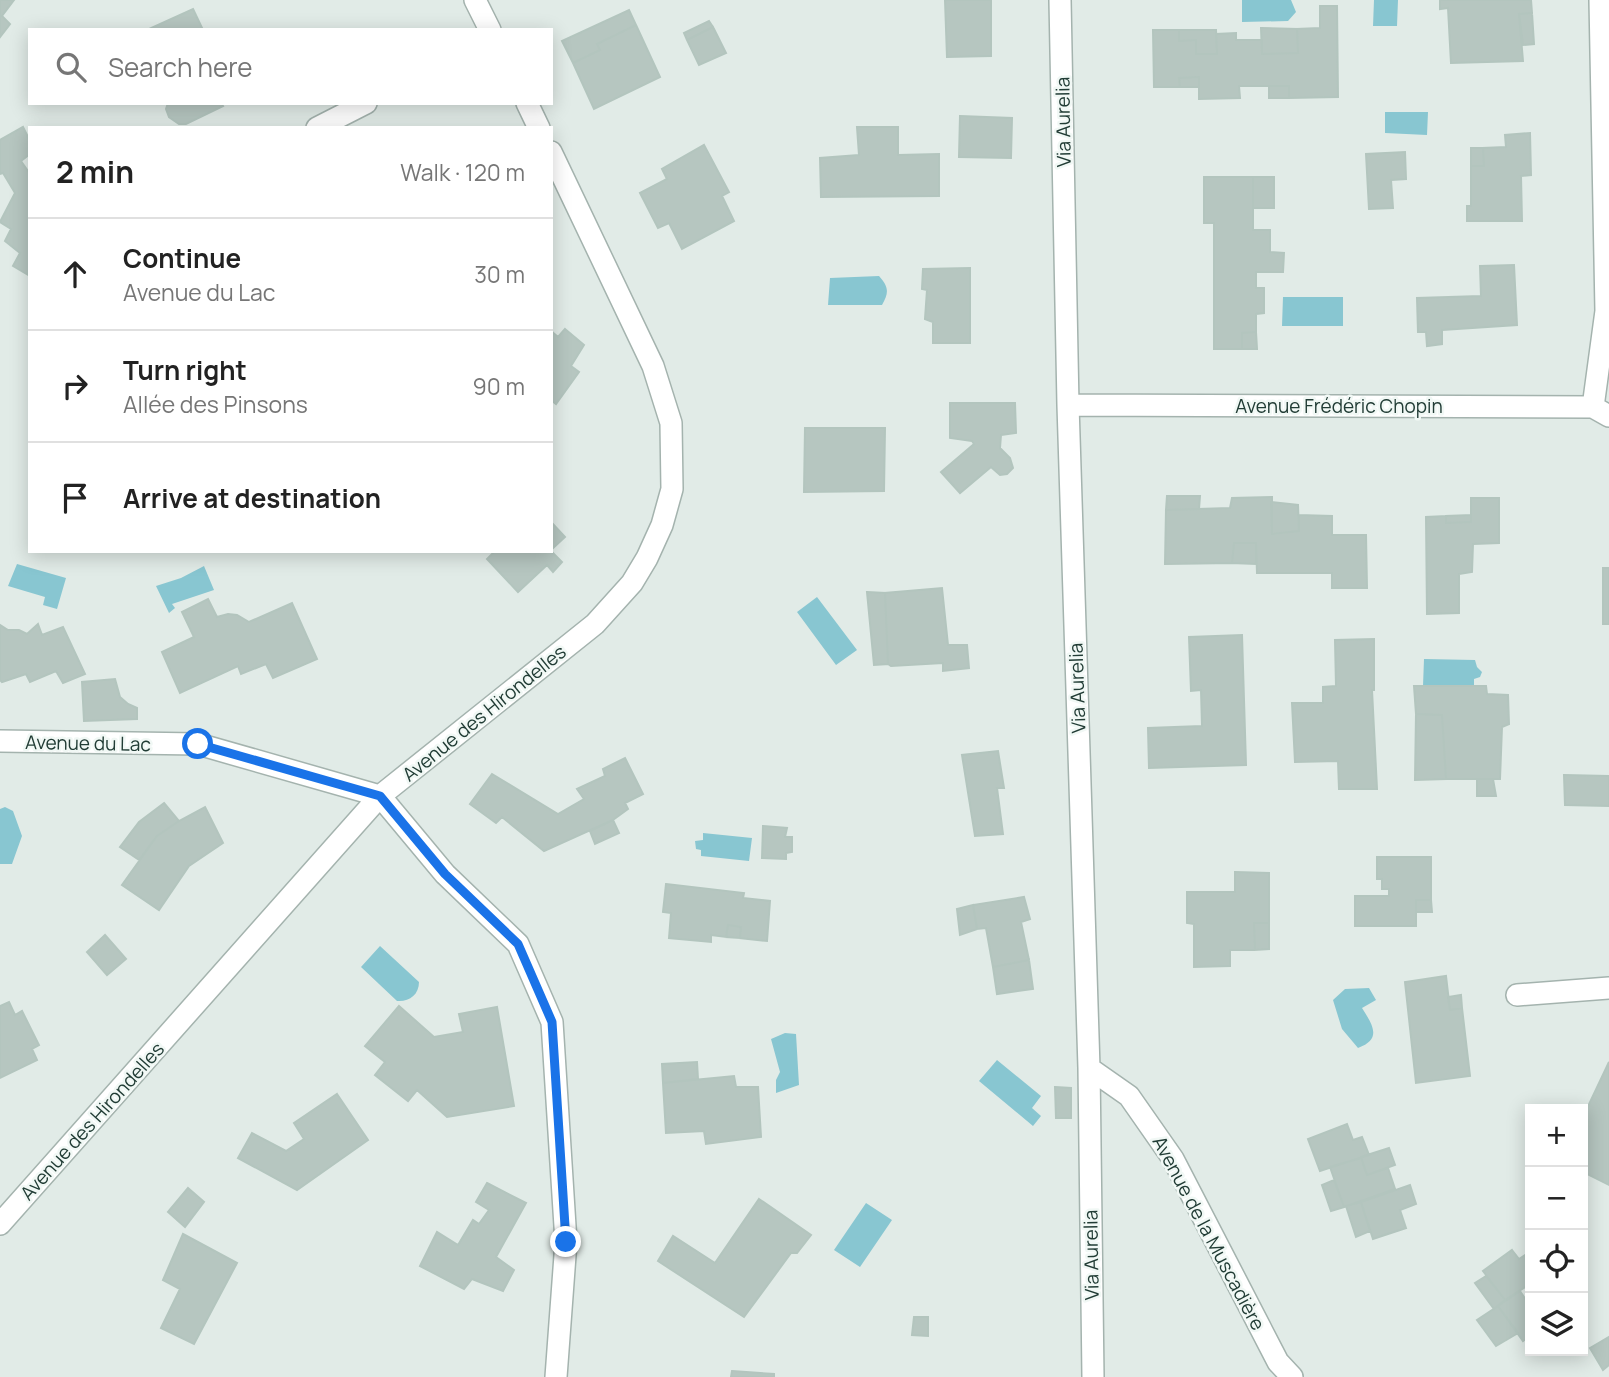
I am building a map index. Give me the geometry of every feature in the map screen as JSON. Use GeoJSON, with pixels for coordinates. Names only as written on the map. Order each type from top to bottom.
{"type":"FeatureCollection","features":[{"type":"Feature","properties":{"kind":"street"},"geometry":{"type":"LineString","coordinates":[[475,0],[489,28]]}},
{"type":"Feature","properties":{"kind":"street","name":"Via Aurelia"},"geometry":{"type":"LineString","coordinates":[[1060,0],[1068,405],[1089,1068],[1093,1377]]}},
{"type":"Feature","properties":{"kind":"street"},"geometry":{"type":"LineString","coordinates":[[1600,0],[1606,310],[1601,412]]}},
{"type":"Feature","properties":{"kind":"street"},"geometry":{"type":"LineString","coordinates":[[321,126],[362,105]]}},
{"type":"Feature","properties":{"kind":"street"},"geometry":{"type":"LineString","coordinates":[[528,105],[538,126]]}},
{"type":"Feature","properties":{"kind":"street","name":"Avenue des Hirondelles"},"geometry":{"type":"LineString","coordinates":[[0,1224],[380,796],[595,624],[632,583],[647,558],[662,525],[672,489],[671,423],[653,366],[553,156]]}},
{"type":"Feature","properties":{"kind":"street","name":"Avenue Frédéric Chopin"},"geometry":{"type":"LineString","coordinates":[[1068,405],[1601,412]]}},
{"type":"Feature","properties":{"kind":"street","name":"Avenue du Lac"},"geometry":{"type":"LineString","coordinates":[[0,741],[198,744],[380,796]]}},
{"type":"Feature","properties":{"kind":"street"},"geometry":{"type":"LineString","coordinates":[[380,796],[445,874],[518,944],[552,1022],[566,1242],[556,1377]]}},
{"type":"Feature","properties":{"kind":"street"},"geometry":{"type":"LineString","coordinates":[[1517,995],[1609,988]]}},
{"type":"Feature","properties":{"kind":"street","name":"Avenue de la Muscadière"},"geometry":{"type":"LineString","coordinates":[[1089,1068],[1129,1096],[1173,1158],[1278,1362],[1292,1377]]}},
{"type":"Feature","properties":{"kind":"water"},"geometry":{"type":"Polygon","coordinates":[[[1242,0],[1291,0],[1296,12],[1288,21],[1242,22],[1242,0]]]}},
{"type":"Feature","properties":{"kind":"water"},"geometry":{"type":"Polygon","coordinates":[[[1374,0],[1398,0],[1397,26],[1373,26],[1374,0]]]}},
{"type":"Feature","properties":{"kind":"water"},"geometry":{"type":"Polygon","coordinates":[[[1385,112],[1428,112],[1427,135],[1385,133],[1385,112]]]}},
{"type":"Feature","properties":{"kind":"water"},"geometry":{"type":"Polygon","coordinates":[[[879,276],[887,290],[882,305],[828,305],[830,278],[879,276]]]}},
{"type":"Feature","properties":{"kind":"water"},"geometry":{"type":"Polygon","coordinates":[[[1283,297],[1343,297],[1343,326],[1282,326],[1283,297]]]}},
{"type":"Feature","properties":{"kind":"water"},"geometry":{"type":"Polygon","coordinates":[[[17,564],[66,578],[57,609],[43,605],[45,597],[8,586],[17,564]]]}},
{"type":"Feature","properties":{"kind":"water"},"geometry":{"type":"Polygon","coordinates":[[[204,566],[214,590],[172,604],[175,608],[169,613],[156,586],[181,578],[204,566]]]}},
{"type":"Feature","properties":{"kind":"water"},"geometry":{"type":"Polygon","coordinates":[[[817,597],[857,650],[836,665],[797,612],[817,597]]]}},
{"type":"Feature","properties":{"kind":"water"},"geometry":{"type":"Polygon","coordinates":[[[1424,659],[1475,660],[1482,672],[1480,677],[1474,679],[1474,686],[1423,686],[1424,659]]]}},
{"type":"Feature","properties":{"kind":"water"},"geometry":{"type":"Polygon","coordinates":[[[5,807],[13,811],[22,836],[12,864],[0,864],[0,809],[5,807]]]}},
{"type":"Feature","properties":{"kind":"water"},"geometry":{"type":"Polygon","coordinates":[[[703,833],[752,838],[749,861],[701,856],[701,850],[696,849],[695,841],[703,840],[703,833]]]}},
{"type":"Feature","properties":{"kind":"water"},"geometry":{"type":"Polygon","coordinates":[[[380,946],[419,982],[417,991],[409,999],[397,1001],[361,967],[380,946]]]}},
{"type":"Feature","properties":{"kind":"water"},"geometry":{"type":"Polygon","coordinates":[[[1369,988],[1376,1000],[1362,1008],[1372,1025],[1373,1036],[1358,1048],[1342,1029],[1333,1000],[1345,989],[1369,988]]]}},
{"type":"Feature","properties":{"kind":"water"},"geometry":{"type":"Polygon","coordinates":[[[785,1033],[796,1034],[799,1085],[776,1093],[776,1080],[780,1072],[771,1039],[785,1033]]]}},
{"type":"Feature","properties":{"kind":"water"},"geometry":{"type":"Polygon","coordinates":[[[997,1060],[1041,1096],[1032,1108],[1041,1116],[1033,1126],[979,1081],[997,1060]]]}},
{"type":"Feature","properties":{"kind":"water"},"geometry":{"type":"Polygon","coordinates":[[[866,1203],[892,1220],[860,1267],[834,1250],[866,1203]]]}},
{"type":"Feature","properties":{"kind":"building"},"geometry":{"type":"Polygon","coordinates":[[[0,0],[14,0],[2,16],[10,24],[0,37],[0,0]]]}},
{"type":"Feature","properties":{"kind":"building"},"geometry":{"type":"Polygon","coordinates":[[[945,0],[991,0],[991,56],[947,57],[945,0]]]}},
{"type":"Feature","properties":{"kind":"building"},"geometry":{"type":"Polygon","coordinates":[[[1440,0],[1531,0],[1532,13],[1519,14],[1523,61],[1451,63],[1448,8],[1440,9],[1440,0]]]}},
{"type":"Feature","properties":{"kind":"building"},"geometry":{"type":"Polygon","coordinates":[[[1320,6],[1337,6],[1338,97],[1289,98],[1289,86],[1239,86],[1240,98],[1199,99],[1199,77],[1179,78],[1180,87],[1154,87],[1153,30],[1179,30],[1179,41],[1196,40],[1196,54],[1217,54],[1216,34],[1236,33],[1236,40],[1262,40],[1262,54],[1298,53],[1297,29],[1320,28],[1320,6]]]}},
{"type":"Feature","properties":{"kind":"building"},"geometry":{"type":"Polygon","coordinates":[[[193,9],[202,28],[151,28],[193,9]]]}},
{"type":"Feature","properties":{"kind":"building"},"geometry":{"type":"Polygon","coordinates":[[[629,10],[636,25],[597,44],[600,50],[573,63],[562,41],[629,10]]]}},
{"type":"Feature","properties":{"kind":"building"},"geometry":{"type":"Polygon","coordinates":[[[1532,13],[1534,44],[1523,45],[1519,14],[1532,13]]]}},
{"type":"Feature","properties":{"kind":"building"},"geometry":{"type":"Polygon","coordinates":[[[709,21],[713,27],[687,40],[684,33],[709,21]]]}},
{"type":"Feature","properties":{"kind":"building"},"geometry":{"type":"Polygon","coordinates":[[[636,25],[660,77],[594,109],[573,63],[600,50],[597,44],[636,25]]]}},
{"type":"Feature","properties":{"kind":"building"},"geometry":{"type":"Polygon","coordinates":[[[713,27],[726,53],[699,65],[687,40],[713,27]]]}},
{"type":"Feature","properties":{"kind":"building"},"geometry":{"type":"Polygon","coordinates":[[[1261,28],[1297,29],[1298,53],[1262,54],[1261,28]]]}},
{"type":"Feature","properties":{"kind":"building"},"geometry":{"type":"Polygon","coordinates":[[[1179,30],[1216,30],[1217,54],[1196,54],[1196,40],[1179,41],[1179,30]]]}},
{"type":"Feature","properties":{"kind":"building"},"geometry":{"type":"Polygon","coordinates":[[[1199,77],[1199,87],[1180,87],[1179,78],[1199,77]]]}},
{"type":"Feature","properties":{"kind":"building"},"geometry":{"type":"Polygon","coordinates":[[[1269,86],[1289,86],[1289,98],[1269,98],[1269,86]]]}},
{"type":"Feature","properties":{"kind":"building"},"geometry":{"type":"Polygon","coordinates":[[[167,105],[223,106],[186,124],[179,124],[169,117],[167,105]]]}},
{"type":"Feature","properties":{"kind":"building"},"geometry":{"type":"Polygon","coordinates":[[[960,116],[1012,118],[1011,158],[959,157],[960,116]]]}},
{"type":"Feature","properties":{"kind":"building"},"geometry":{"type":"Polygon","coordinates":[[[23,127],[28,137],[28,156],[21,161],[28,171],[28,275],[13,266],[20,253],[5,241],[11,229],[0,222],[15,193],[3,173],[0,174],[0,140],[23,127]]]}},
{"type":"Feature","properties":{"kind":"building"},"geometry":{"type":"Polygon","coordinates":[[[857,127],[898,127],[898,155],[939,154],[939,196],[821,197],[820,158],[859,155],[857,127]]]}},
{"type":"Feature","properties":{"kind":"building"},"geometry":{"type":"Polygon","coordinates":[[[1530,133],[1531,175],[1521,176],[1522,221],[1467,221],[1467,206],[1471,206],[1471,166],[1484,166],[1483,148],[1506,147],[1505,135],[1530,133]]]}},
{"type":"Feature","properties":{"kind":"building"},"geometry":{"type":"Polygon","coordinates":[[[704,145],[729,192],[722,196],[734,221],[682,249],[669,223],[658,228],[640,193],[667,179],[662,169],[704,145]]]}},
{"type":"Feature","properties":{"kind":"building"},"geometry":{"type":"Polygon","coordinates":[[[1471,148],[1483,148],[1484,166],[1471,166],[1471,148]]]}},
{"type":"Feature","properties":{"kind":"building"},"geometry":{"type":"Polygon","coordinates":[[[1405,152],[1406,179],[1391,180],[1393,208],[1369,209],[1366,154],[1405,152]]]}},
{"type":"Feature","properties":{"kind":"building"},"geometry":{"type":"Polygon","coordinates":[[[1204,177],[1253,177],[1253,230],[1270,230],[1270,252],[1284,253],[1283,272],[1256,272],[1256,288],[1264,288],[1264,313],[1256,314],[1256,332],[1242,333],[1242,349],[1214,349],[1214,223],[1204,223],[1204,177]]]}},
{"type":"Feature","properties":{"kind":"building"},"geometry":{"type":"Polygon","coordinates":[[[1253,177],[1274,177],[1274,208],[1253,208],[1253,177]]]}},
{"type":"Feature","properties":{"kind":"building"},"geometry":{"type":"Polygon","coordinates":[[[1514,265],[1517,325],[1442,330],[1442,344],[1427,346],[1426,332],[1418,332],[1417,298],[1481,296],[1480,266],[1514,265]]]}},
{"type":"Feature","properties":{"kind":"building"},"geometry":{"type":"Polygon","coordinates":[[[970,268],[970,343],[933,343],[933,322],[925,319],[927,290],[922,289],[923,269],[970,268]]]}},
{"type":"Feature","properties":{"kind":"building"},"geometry":{"type":"Polygon","coordinates":[[[565,329],[584,345],[571,366],[579,372],[556,404],[553,402],[553,333],[558,337],[565,329]]]}},
{"type":"Feature","properties":{"kind":"building"},"geometry":{"type":"Polygon","coordinates":[[[1256,332],[1257,349],[1242,349],[1242,333],[1256,332]]]}},
{"type":"Feature","properties":{"kind":"building"},"geometry":{"type":"Polygon","coordinates":[[[950,403],[1015,403],[1016,433],[1001,435],[1000,448],[1010,458],[1013,468],[1007,474],[1000,475],[991,467],[960,493],[941,472],[974,444],[972,441],[950,438],[950,403]]]}},
{"type":"Feature","properties":{"kind":"building"},"geometry":{"type":"Polygon","coordinates":[[[805,428],[885,428],[884,491],[804,492],[805,428]]]}},
{"type":"Feature","properties":{"kind":"building"},"geometry":{"type":"Polygon","coordinates":[[[1167,496],[1200,496],[1199,509],[1166,510],[1167,496]]]}},
{"type":"Feature","properties":{"kind":"building"},"geometry":{"type":"Polygon","coordinates":[[[1272,497],[1272,534],[1299,531],[1299,515],[1332,516],[1332,535],[1366,535],[1367,588],[1332,588],[1332,573],[1257,573],[1256,543],[1234,543],[1232,563],[1165,564],[1166,510],[1230,508],[1232,498],[1272,497]]]}},
{"type":"Feature","properties":{"kind":"building"},"geometry":{"type":"Polygon","coordinates":[[[1471,498],[1499,498],[1499,543],[1473,544],[1472,572],[1459,574],[1459,613],[1427,614],[1426,517],[1446,516],[1446,523],[1471,522],[1471,498]]]}},
{"type":"Feature","properties":{"kind":"building"},"geometry":{"type":"Polygon","coordinates":[[[1271,502],[1298,505],[1299,531],[1272,534],[1271,502]]]}},
{"type":"Feature","properties":{"kind":"building"},"geometry":{"type":"Polygon","coordinates":[[[1471,515],[1471,522],[1446,523],[1446,516],[1471,515]]]}},
{"type":"Feature","properties":{"kind":"building"},"geometry":{"type":"Polygon","coordinates":[[[553,524],[565,537],[553,548],[553,524]]]}},
{"type":"Feature","properties":{"kind":"building"},"geometry":{"type":"Polygon","coordinates":[[[1234,543],[1256,543],[1256,564],[1232,563],[1234,543]]]}},
{"type":"Feature","properties":{"kind":"building"},"geometry":{"type":"Polygon","coordinates":[[[493,553],[553,553],[562,562],[553,572],[547,565],[518,592],[487,559],[493,553]]]}},
{"type":"Feature","properties":{"kind":"building"},"geometry":{"type":"Polygon","coordinates":[[[1603,568],[1609,568],[1609,624],[1603,624],[1603,568]]]}},
{"type":"Feature","properties":{"kind":"building"},"geometry":{"type":"Polygon","coordinates":[[[942,588],[948,645],[967,645],[969,668],[943,671],[943,663],[888,664],[885,593],[942,588]]]}},
{"type":"Feature","properties":{"kind":"building"},"geometry":{"type":"Polygon","coordinates":[[[867,592],[885,593],[888,664],[874,665],[867,592]]]}},
{"type":"Feature","properties":{"kind":"building"},"geometry":{"type":"Polygon","coordinates":[[[208,599],[217,617],[237,615],[249,622],[292,603],[317,659],[273,678],[266,664],[241,674],[238,666],[180,693],[162,652],[194,637],[182,612],[208,599]]]}},
{"type":"Feature","properties":{"kind":"building"},"geometry":{"type":"Polygon","coordinates":[[[38,624],[42,635],[63,627],[85,674],[63,683],[56,671],[30,682],[26,674],[2,682],[0,680],[0,625],[8,630],[19,630],[27,634],[38,624]]]}},
{"type":"Feature","properties":{"kind":"building"},"geometry":{"type":"Polygon","coordinates":[[[1242,635],[1246,765],[1149,768],[1148,728],[1202,726],[1201,690],[1191,691],[1189,637],[1242,635]]]}},
{"type":"Feature","properties":{"kind":"building"},"geometry":{"type":"Polygon","coordinates":[[[1374,639],[1372,690],[1377,789],[1339,789],[1338,761],[1295,762],[1292,703],[1323,703],[1323,687],[1336,686],[1335,640],[1374,639]]]}},
{"type":"Feature","properties":{"kind":"building"},"geometry":{"type":"Polygon","coordinates":[[[115,679],[120,697],[137,708],[137,719],[84,721],[82,682],[115,679]]]}},
{"type":"Feature","properties":{"kind":"building"},"geometry":{"type":"Polygon","coordinates":[[[1414,686],[1486,686],[1487,694],[1508,695],[1509,724],[1502,727],[1500,779],[1446,779],[1442,715],[1416,714],[1414,686]]]}},
{"type":"Feature","properties":{"kind":"building"},"geometry":{"type":"Polygon","coordinates":[[[1416,714],[1442,715],[1446,779],[1415,780],[1416,714]]]}},
{"type":"Feature","properties":{"kind":"building"},"geometry":{"type":"Polygon","coordinates":[[[998,751],[1004,788],[997,788],[1003,834],[975,836],[962,755],[998,751]]]}},
{"type":"Feature","properties":{"kind":"building"},"geometry":{"type":"Polygon","coordinates":[[[625,758],[643,794],[625,803],[628,809],[613,820],[544,851],[502,817],[496,823],[470,804],[492,774],[558,814],[584,799],[577,789],[605,776],[603,769],[625,758]]]}},
{"type":"Feature","properties":{"kind":"building"},"geometry":{"type":"Polygon","coordinates":[[[1564,775],[1609,776],[1609,806],[1565,805],[1564,775]]]}},
{"type":"Feature","properties":{"kind":"building"},"geometry":{"type":"Polygon","coordinates":[[[1477,779],[1493,779],[1496,796],[1477,796],[1477,779]]]}},
{"type":"Feature","properties":{"kind":"building"},"geometry":{"type":"Polygon","coordinates":[[[164,803],[179,821],[157,836],[139,860],[120,847],[139,822],[164,803]]]}},
{"type":"Feature","properties":{"kind":"building"},"geometry":{"type":"Polygon","coordinates":[[[205,807],[223,843],[189,866],[159,910],[122,885],[157,836],[205,807]]]}},
{"type":"Feature","properties":{"kind":"building"},"geometry":{"type":"Polygon","coordinates":[[[613,820],[619,833],[595,844],[590,831],[613,820]]]}},
{"type":"Feature","properties":{"kind":"building"},"geometry":{"type":"Polygon","coordinates":[[[763,826],[787,828],[785,837],[792,837],[792,852],[786,853],[786,859],[762,858],[763,826]]]}},
{"type":"Feature","properties":{"kind":"building"},"geometry":{"type":"Polygon","coordinates":[[[1377,857],[1431,857],[1431,900],[1416,900],[1416,926],[1355,926],[1355,896],[1389,896],[1389,889],[1382,889],[1382,879],[1377,879],[1377,857]]]}},
{"type":"Feature","properties":{"kind":"building"},"geometry":{"type":"Polygon","coordinates":[[[1235,872],[1269,873],[1269,923],[1254,923],[1255,950],[1230,950],[1230,966],[1194,967],[1194,924],[1187,923],[1187,892],[1235,892],[1235,872]]]}},
{"type":"Feature","properties":{"kind":"building"},"geometry":{"type":"Polygon","coordinates":[[[666,884],[744,893],[743,898],[770,901],[767,941],[740,938],[741,927],[728,925],[726,937],[711,935],[711,942],[669,938],[671,913],[663,912],[666,884]]]}},
{"type":"Feature","properties":{"kind":"building"},"geometry":{"type":"Polygon","coordinates":[[[1024,897],[1030,919],[1021,922],[1029,960],[993,967],[986,928],[977,929],[973,905],[1024,897]]]}},
{"type":"Feature","properties":{"kind":"building"},"geometry":{"type":"Polygon","coordinates":[[[1416,900],[1431,900],[1432,912],[1416,912],[1416,900]]]}},
{"type":"Feature","properties":{"kind":"building"},"geometry":{"type":"Polygon","coordinates":[[[973,905],[977,929],[960,935],[957,909],[973,905]]]}},
{"type":"Feature","properties":{"kind":"building"},"geometry":{"type":"Polygon","coordinates":[[[1254,923],[1269,923],[1269,949],[1255,950],[1254,923]]]}},
{"type":"Feature","properties":{"kind":"building"},"geometry":{"type":"Polygon","coordinates":[[[728,925],[741,927],[740,938],[726,937],[728,925]]]}},
{"type":"Feature","properties":{"kind":"building"},"geometry":{"type":"Polygon","coordinates":[[[105,935],[126,959],[107,975],[87,952],[105,935]]]}},
{"type":"Feature","properties":{"kind":"building"},"geometry":{"type":"Polygon","coordinates":[[[1029,960],[1033,989],[997,994],[993,967],[1029,960]]]}},
{"type":"Feature","properties":{"kind":"building"},"geometry":{"type":"Polygon","coordinates":[[[1446,976],[1450,1010],[1462,1008],[1470,1076],[1416,1083],[1405,982],[1446,976]]]}},
{"type":"Feature","properties":{"kind":"building"},"geometry":{"type":"Polygon","coordinates":[[[1461,995],[1462,1008],[1450,1010],[1448,997],[1461,995]]]}},
{"type":"Feature","properties":{"kind":"building"},"geometry":{"type":"Polygon","coordinates":[[[9,1002],[15,1015],[22,1011],[39,1045],[32,1049],[37,1060],[0,1078],[0,1006],[9,1002]]]}},
{"type":"Feature","properties":{"kind":"building"},"geometry":{"type":"Polygon","coordinates":[[[399,1006],[434,1037],[463,1032],[459,1014],[497,1007],[514,1106],[447,1117],[417,1090],[408,1101],[375,1075],[385,1062],[365,1046],[399,1006]]]}},
{"type":"Feature","properties":{"kind":"building"},"geometry":{"type":"Polygon","coordinates":[[[697,1062],[698,1079],[663,1083],[662,1064],[697,1062]]]}},
{"type":"Feature","properties":{"kind":"building"},"geometry":{"type":"Polygon","coordinates":[[[1609,1062],[1609,1185],[1588,1174],[1588,1106],[1609,1062]]]}},
{"type":"Feature","properties":{"kind":"building"},"geometry":{"type":"Polygon","coordinates":[[[734,1076],[736,1087],[758,1087],[761,1137],[706,1144],[704,1131],[666,1133],[663,1083],[734,1076]]]}},
{"type":"Feature","properties":{"kind":"building"},"geometry":{"type":"Polygon","coordinates":[[[1055,1087],[1071,1088],[1071,1118],[1056,1118],[1055,1087]]]}},
{"type":"Feature","properties":{"kind":"building"},"geometry":{"type":"Polygon","coordinates":[[[337,1094],[368,1140],[297,1190],[238,1158],[252,1133],[286,1151],[304,1139],[294,1123],[337,1094]]]}},
{"type":"Feature","properties":{"kind":"building"},"geometry":{"type":"Polygon","coordinates":[[[1347,1124],[1353,1140],[1362,1137],[1369,1155],[1320,1171],[1308,1139],[1347,1124]]]}},
{"type":"Feature","properties":{"kind":"building"},"geometry":{"type":"Polygon","coordinates":[[[1389,1148],[1395,1165],[1367,1175],[1361,1157],[1389,1148]]]}},
{"type":"Feature","properties":{"kind":"building"},"geometry":{"type":"Polygon","coordinates":[[[1361,1158],[1367,1175],[1388,1168],[1395,1189],[1344,1207],[1330,1167],[1361,1158]]]}},
{"type":"Feature","properties":{"kind":"building"},"geometry":{"type":"Polygon","coordinates":[[[1334,1180],[1344,1207],[1331,1211],[1322,1185],[1334,1180]]]}},
{"type":"Feature","properties":{"kind":"building"},"geometry":{"type":"Polygon","coordinates":[[[487,1183],[526,1203],[496,1257],[514,1270],[503,1291],[472,1279],[464,1289],[420,1266],[437,1232],[458,1245],[473,1220],[479,1224],[489,1210],[476,1202],[487,1183]]]}},
{"type":"Feature","properties":{"kind":"building"},"geometry":{"type":"Polygon","coordinates":[[[1410,1185],[1416,1204],[1400,1210],[1406,1228],[1373,1239],[1361,1202],[1410,1185]]]}},
{"type":"Feature","properties":{"kind":"building"},"geometry":{"type":"Polygon","coordinates":[[[188,1188],[204,1202],[185,1227],[168,1212],[188,1188]]]}},
{"type":"Feature","properties":{"kind":"building"},"geometry":{"type":"Polygon","coordinates":[[[759,1199],[811,1235],[797,1253],[791,1253],[744,1317],[658,1261],[673,1236],[715,1263],[759,1199]]]}},
{"type":"Feature","properties":{"kind":"building"},"geometry":{"type":"Polygon","coordinates":[[[1361,1202],[1370,1231],[1356,1237],[1346,1206],[1361,1202]]]}},
{"type":"Feature","properties":{"kind":"building"},"geometry":{"type":"Polygon","coordinates":[[[183,1234],[237,1263],[194,1344],[161,1328],[180,1289],[163,1280],[183,1234]]]}},
{"type":"Feature","properties":{"kind":"building"},"geometry":{"type":"Polygon","coordinates":[[[1512,1250],[1519,1259],[1525,1255],[1525,1287],[1505,1300],[1483,1271],[1512,1250]]]}},
{"type":"Feature","properties":{"kind":"building"},"geometry":{"type":"Polygon","coordinates":[[[1486,1276],[1505,1300],[1494,1309],[1475,1283],[1486,1276]]]}},
{"type":"Feature","properties":{"kind":"building"},"geometry":{"type":"Polygon","coordinates":[[[1520,1291],[1525,1298],[1525,1340],[1523,1341],[1498,1306],[1520,1291]]]}},
{"type":"Feature","properties":{"kind":"building"},"geometry":{"type":"Polygon","coordinates":[[[1498,1306],[1518,1333],[1496,1346],[1477,1320],[1498,1306]]]}},
{"type":"Feature","properties":{"kind":"building"},"geometry":{"type":"Polygon","coordinates":[[[914,1317],[928,1317],[928,1336],[912,1335],[914,1317]]]}},
{"type":"Feature","properties":{"kind":"building"},"geometry":{"type":"Polygon","coordinates":[[[1609,1337],[1609,1365],[1603,1370],[1590,1348],[1609,1337]]]}},
{"type":"Feature","properties":{"kind":"building"},"geometry":{"type":"Polygon","coordinates":[[[732,1371],[774,1374],[774,1377],[731,1377],[732,1371]]]}},
{"type":"Feature","properties":{"kind":"route"},"geometry":{"type":"LineString","coordinates":[[198,744],[380,796],[445,874],[518,944],[552,1022],[566,1242]]}}]}
